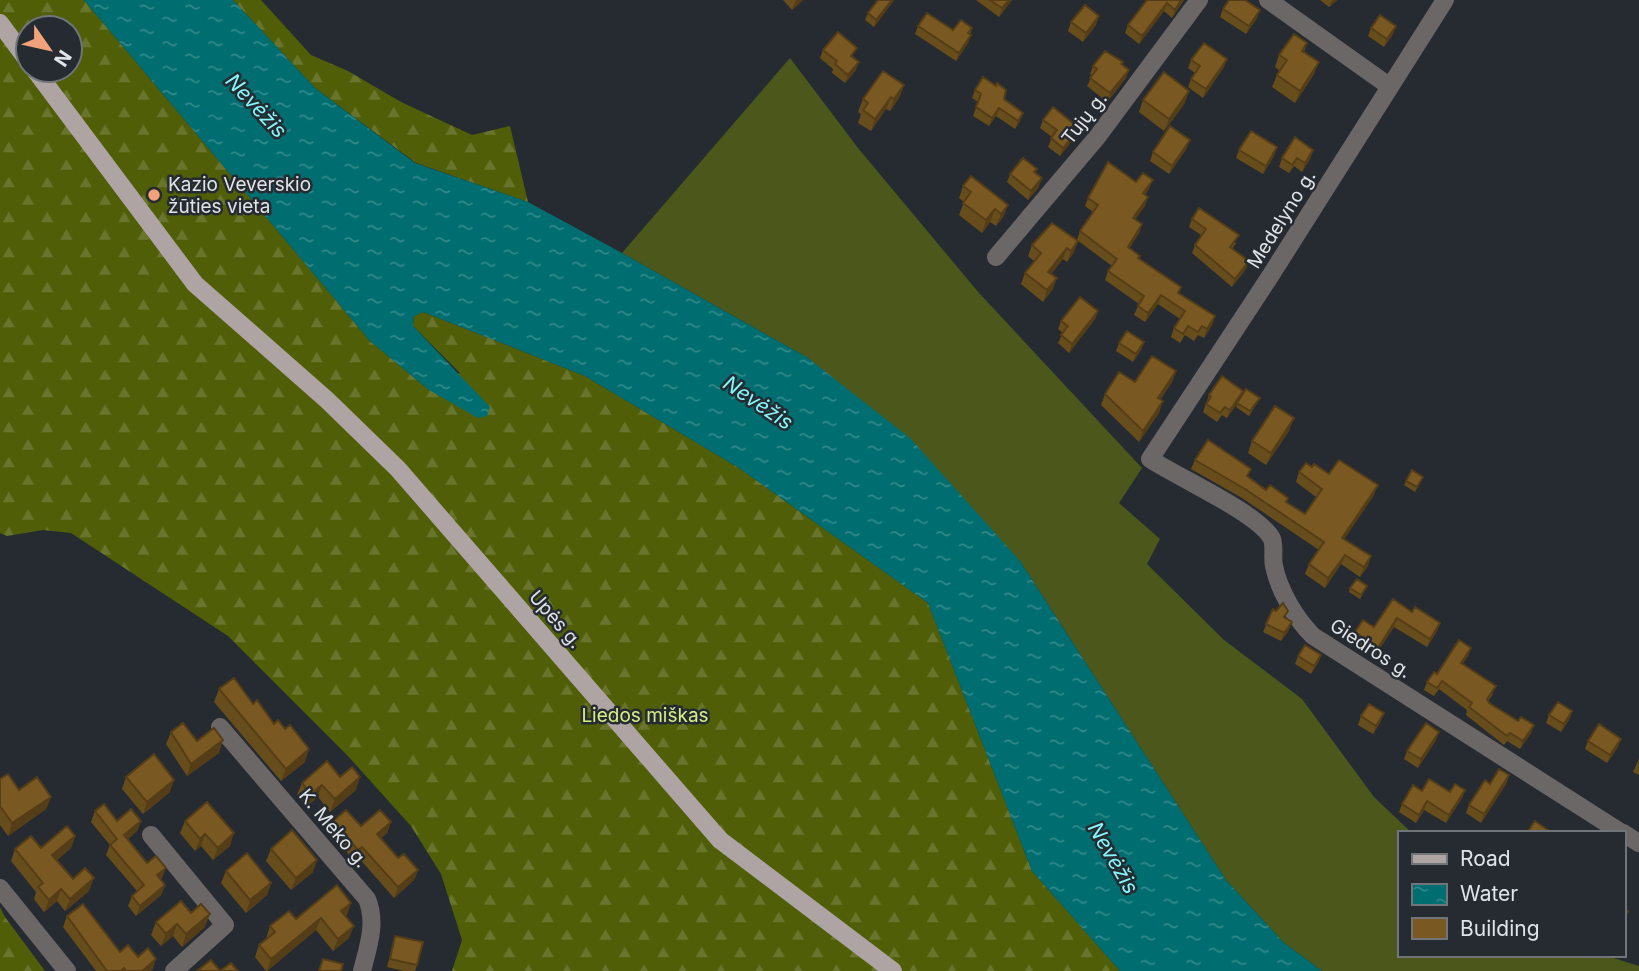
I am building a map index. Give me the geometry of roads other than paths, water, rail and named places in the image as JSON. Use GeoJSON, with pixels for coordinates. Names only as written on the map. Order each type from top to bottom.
{"type":"FeatureCollection","features":[{"type":"Feature","properties":{"kind":"main road"},"geometry":{"type":"LineString","coordinates":[[0,23],[14,42]]}},
{"type":"Feature","properties":{"kind":"main road","name":"Upės g."},"geometry":{"type":"LineString","coordinates":[[45,84],[195,284],[327,400],[398,469],[720,840],[893,971]]}},
{"type":"Feature","properties":{"kind":"street","name":"Tujų g."},"geometry":{"type":"LineString","coordinates":[[996,257],[1098,136],[1199,0]]}},
{"type":"Feature","properties":{"kind":"street"},"geometry":{"type":"LineString","coordinates":[[1268,0],[1388,86]]}},
{"type":"Feature","properties":{"kind":"street","name":"Medelyno g."},"geometry":{"type":"LineString","coordinates":[[1150,459],[1269,278],[1388,86],[1445,0]]}},
{"type":"Feature","properties":{"kind":"street","name":"Giedros g."},"geometry":{"type":"LineString","coordinates":[[1150,459],[1228,504],[1264,530],[1271,538],[1279,581],[1296,615],[1313,636],[1620,831]]}},
{"type":"Feature","properties":{"kind":"street","name":"K. Meko g."},"geometry":{"type":"LineString","coordinates":[[220,727],[367,899],[372,911],[372,929],[362,971]]}},
{"type":"Feature","properties":{"kind":"street"},"geometry":{"type":"LineString","coordinates":[[151,835],[225,925],[174,971]]}},
{"type":"Feature","properties":{"kind":"street"},"geometry":{"type":"LineString","coordinates":[[0,888],[67,971]]}},
{"type":"Feature","properties":{"kind":"water","name":"Nevėžis"},"geometry":{"type":"Polygon","coordinates":[[[84,0],[233,0],[315,88],[415,163],[528,202],[622,253],[808,358],[910,438],[1020,561],[1226,880],[1283,942],[1322,971],[1120,971],[1032,871],[928,603],[739,468],[585,376],[423,312],[414,316],[413,326],[490,407],[487,416],[478,418],[429,390],[370,341],[84,0]]]}},
{"type":"Feature","properties":{"kind":"place","name":"Kazio Veverskio žūties vieta"},"geometry":{"type":"Point","coordinates":[154,195]}},
{"type":"Feature","properties":{"kind":"park label","name":"Liedos miškas"},"geometry":{"type":"Point","coordinates":[645,715]}}]}
